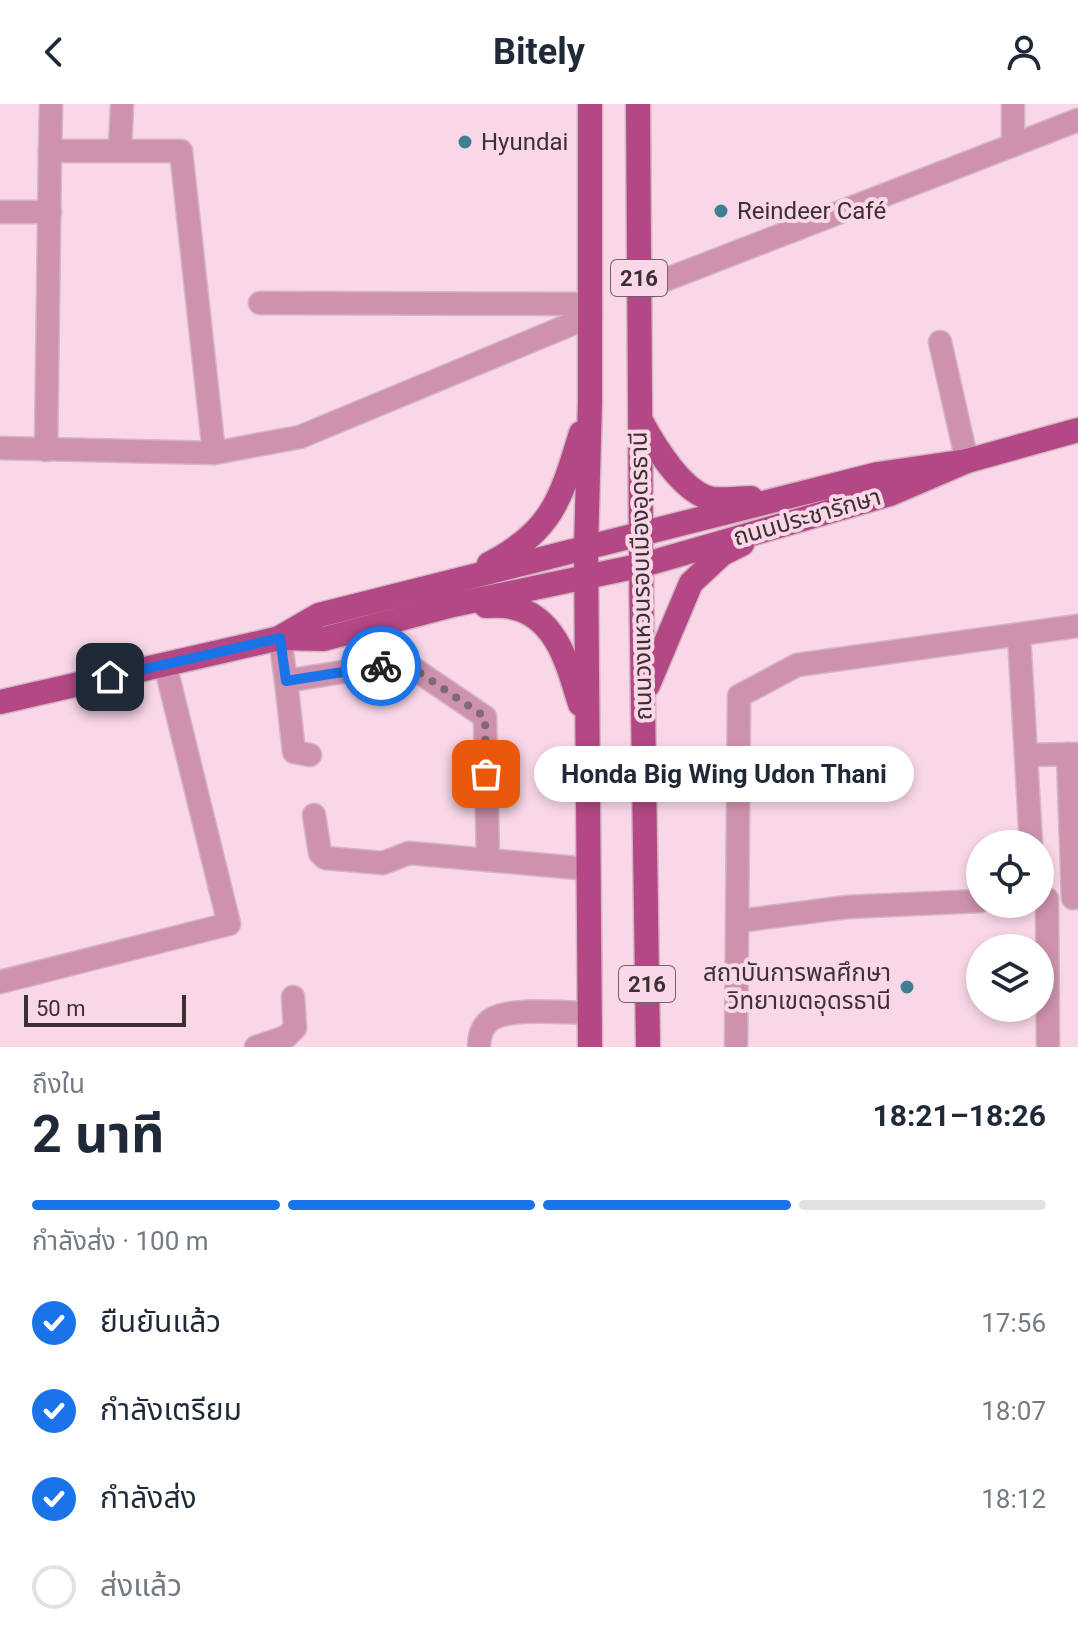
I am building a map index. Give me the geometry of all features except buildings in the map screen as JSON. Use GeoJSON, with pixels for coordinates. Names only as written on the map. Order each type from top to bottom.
{"type":"FeatureCollection","features":[{"type":"Feature","properties":{"kind":"main road","name":"ถนนวงแหวนรอบเมืองอุดรธานี"},"geometry":{"type":"LineString","coordinates":[[590,104],[591,310],[586,548],[590,1047]]}},
{"type":"Feature","properties":{"kind":"main road","name":"ถนนวงแหวนรอบเมืองอุดรธานี"},"geometry":{"type":"LineString","coordinates":[[638,104],[638,415],[643,565],[648,1047]]}},
{"type":"Feature","properties":{"kind":"main road"},"geometry":{"type":"LineString","coordinates":[[0,702],[280,638],[324,639],[454,594],[539,529],[562,493],[590,402]]}},
{"type":"Feature","properties":{"kind":"main road"},"geometry":{"type":"LineString","coordinates":[[638,415],[658,452],[698,493],[712,499],[786,511]]}},
{"type":"Feature","properties":{"kind":"main road","name":"ถนนประชารักษา"},"geometry":{"type":"LineString","coordinates":[[454,594],[586,548],[642,534],[890,494],[967,461],[1078,430]]}},
{"type":"Feature","properties":{"kind":"main road"},"geometry":{"type":"LineString","coordinates":[[643,696],[691,583],[722,554],[786,511]]}},
{"type":"Feature","properties":{"kind":"main road","name":"ถนนประชารักษา"},"geometry":{"type":"LineString","coordinates":[[454,594],[587,579],[643,565],[786,511]]}},
{"type":"Feature","properties":{"kind":"main road"},"geometry":{"type":"LineString","coordinates":[[454,594],[511,607],[531,615],[562,647],[588,729]]}},
{"type":"Feature","properties":{"kind":"street"},"geometry":{"type":"LineString","coordinates":[[46,450],[51,104]]}},
{"type":"Feature","properties":{"kind":"street"},"geometry":{"type":"LineString","coordinates":[[120,150],[122,104]]}},
{"type":"Feature","properties":{"kind":"street"},"geometry":{"type":"LineString","coordinates":[[1013,104],[1013,145]]}},
{"type":"Feature","properties":{"kind":"street"},"geometry":{"type":"LineString","coordinates":[[639,290],[1078,118],[1078,104]]}},
{"type":"Feature","properties":{"kind":"street"},"geometry":{"type":"LineString","coordinates":[[50,151],[181,151],[214,453]]}},
{"type":"Feature","properties":{"kind":"street"},"geometry":{"type":"LineString","coordinates":[[0,212],[50,212]]}},
{"type":"Feature","properties":{"kind":"street"},"geometry":{"type":"LineString","coordinates":[[260,303],[591,310]]}},
{"type":"Feature","properties":{"kind":"street"},"geometry":{"type":"LineString","coordinates":[[0,448],[214,453],[300,437],[591,310]]}},
{"type":"Feature","properties":{"kind":"street"},"geometry":{"type":"LineString","coordinates":[[940,342],[967,461]]}},
{"type":"Feature","properties":{"kind":"street"},"geometry":{"type":"LineString","coordinates":[[736,1047],[739,696],[797,665],[1078,626]]}},
{"type":"Feature","properties":{"kind":"street"},"geometry":{"type":"LineString","coordinates":[[1019,635],[1030,830]]}},
{"type":"Feature","properties":{"kind":"street"},"geometry":{"type":"LineString","coordinates":[[280,638],[294,752],[310,755]]}},
{"type":"Feature","properties":{"kind":"street"},"geometry":{"type":"LineString","coordinates":[[286,681],[404,662],[485,717],[488,860]]}},
{"type":"Feature","properties":{"kind":"street"},"geometry":{"type":"LineString","coordinates":[[0,982],[229,924],[165,664]]}},
{"type":"Feature","properties":{"kind":"street"},"geometry":{"type":"LineString","coordinates":[[1026,755],[1073,754],[1076,898],[1054,899]]}},
{"type":"Feature","properties":{"kind":"street"},"geometry":{"type":"LineString","coordinates":[[314,815],[320,853],[325,858],[383,863],[409,853],[589,869]]}},
{"type":"Feature","properties":{"kind":"street"},"geometry":{"type":"LineString","coordinates":[[739,921],[847,907],[966,902]]}},
{"type":"Feature","properties":{"kind":"street"},"geometry":{"type":"LineString","coordinates":[[1044,918],[1048,1047]]}},
{"type":"Feature","properties":{"kind":"street"},"geometry":{"type":"LineString","coordinates":[[256,1047],[286,1037],[295,1028],[293,997]]}},
{"type":"Feature","properties":{"kind":"street"},"geometry":{"type":"LineString","coordinates":[[479,1047],[484,1026],[500,1016],[590,1013]]}},
{"type":"Feature","properties":{"kind":"way so far"},"geometry":{"type":"LineString","coordinates":[[381,666],[404,662],[485,717],[486,774]]}},
{"type":"Feature","properties":{"kind":"place","name":"Hyundai"},"geometry":{"type":"Point","coordinates":[465,142]}},
{"type":"Feature","properties":{"kind":"place","name":"Reindeer Café"},"geometry":{"type":"Point","coordinates":[721,211]}},
{"type":"Feature","properties":{"kind":"place","name":"Honda Big Wing Udon Thani"},"geometry":{"type":"Point","coordinates":[486,774]}},
{"type":"Feature","properties":{"kind":"place","name":"สถาบันการพลศึกษา วิทยาเขตอุดรธานี"},"geometry":{"type":"Point","coordinates":[907,987]}},
{"type":"Feature","properties":{"kind":"route"},"geometry":{"type":"LineString","coordinates":[[110,677],[280,638],[286,681],[381,666]]}}]}
